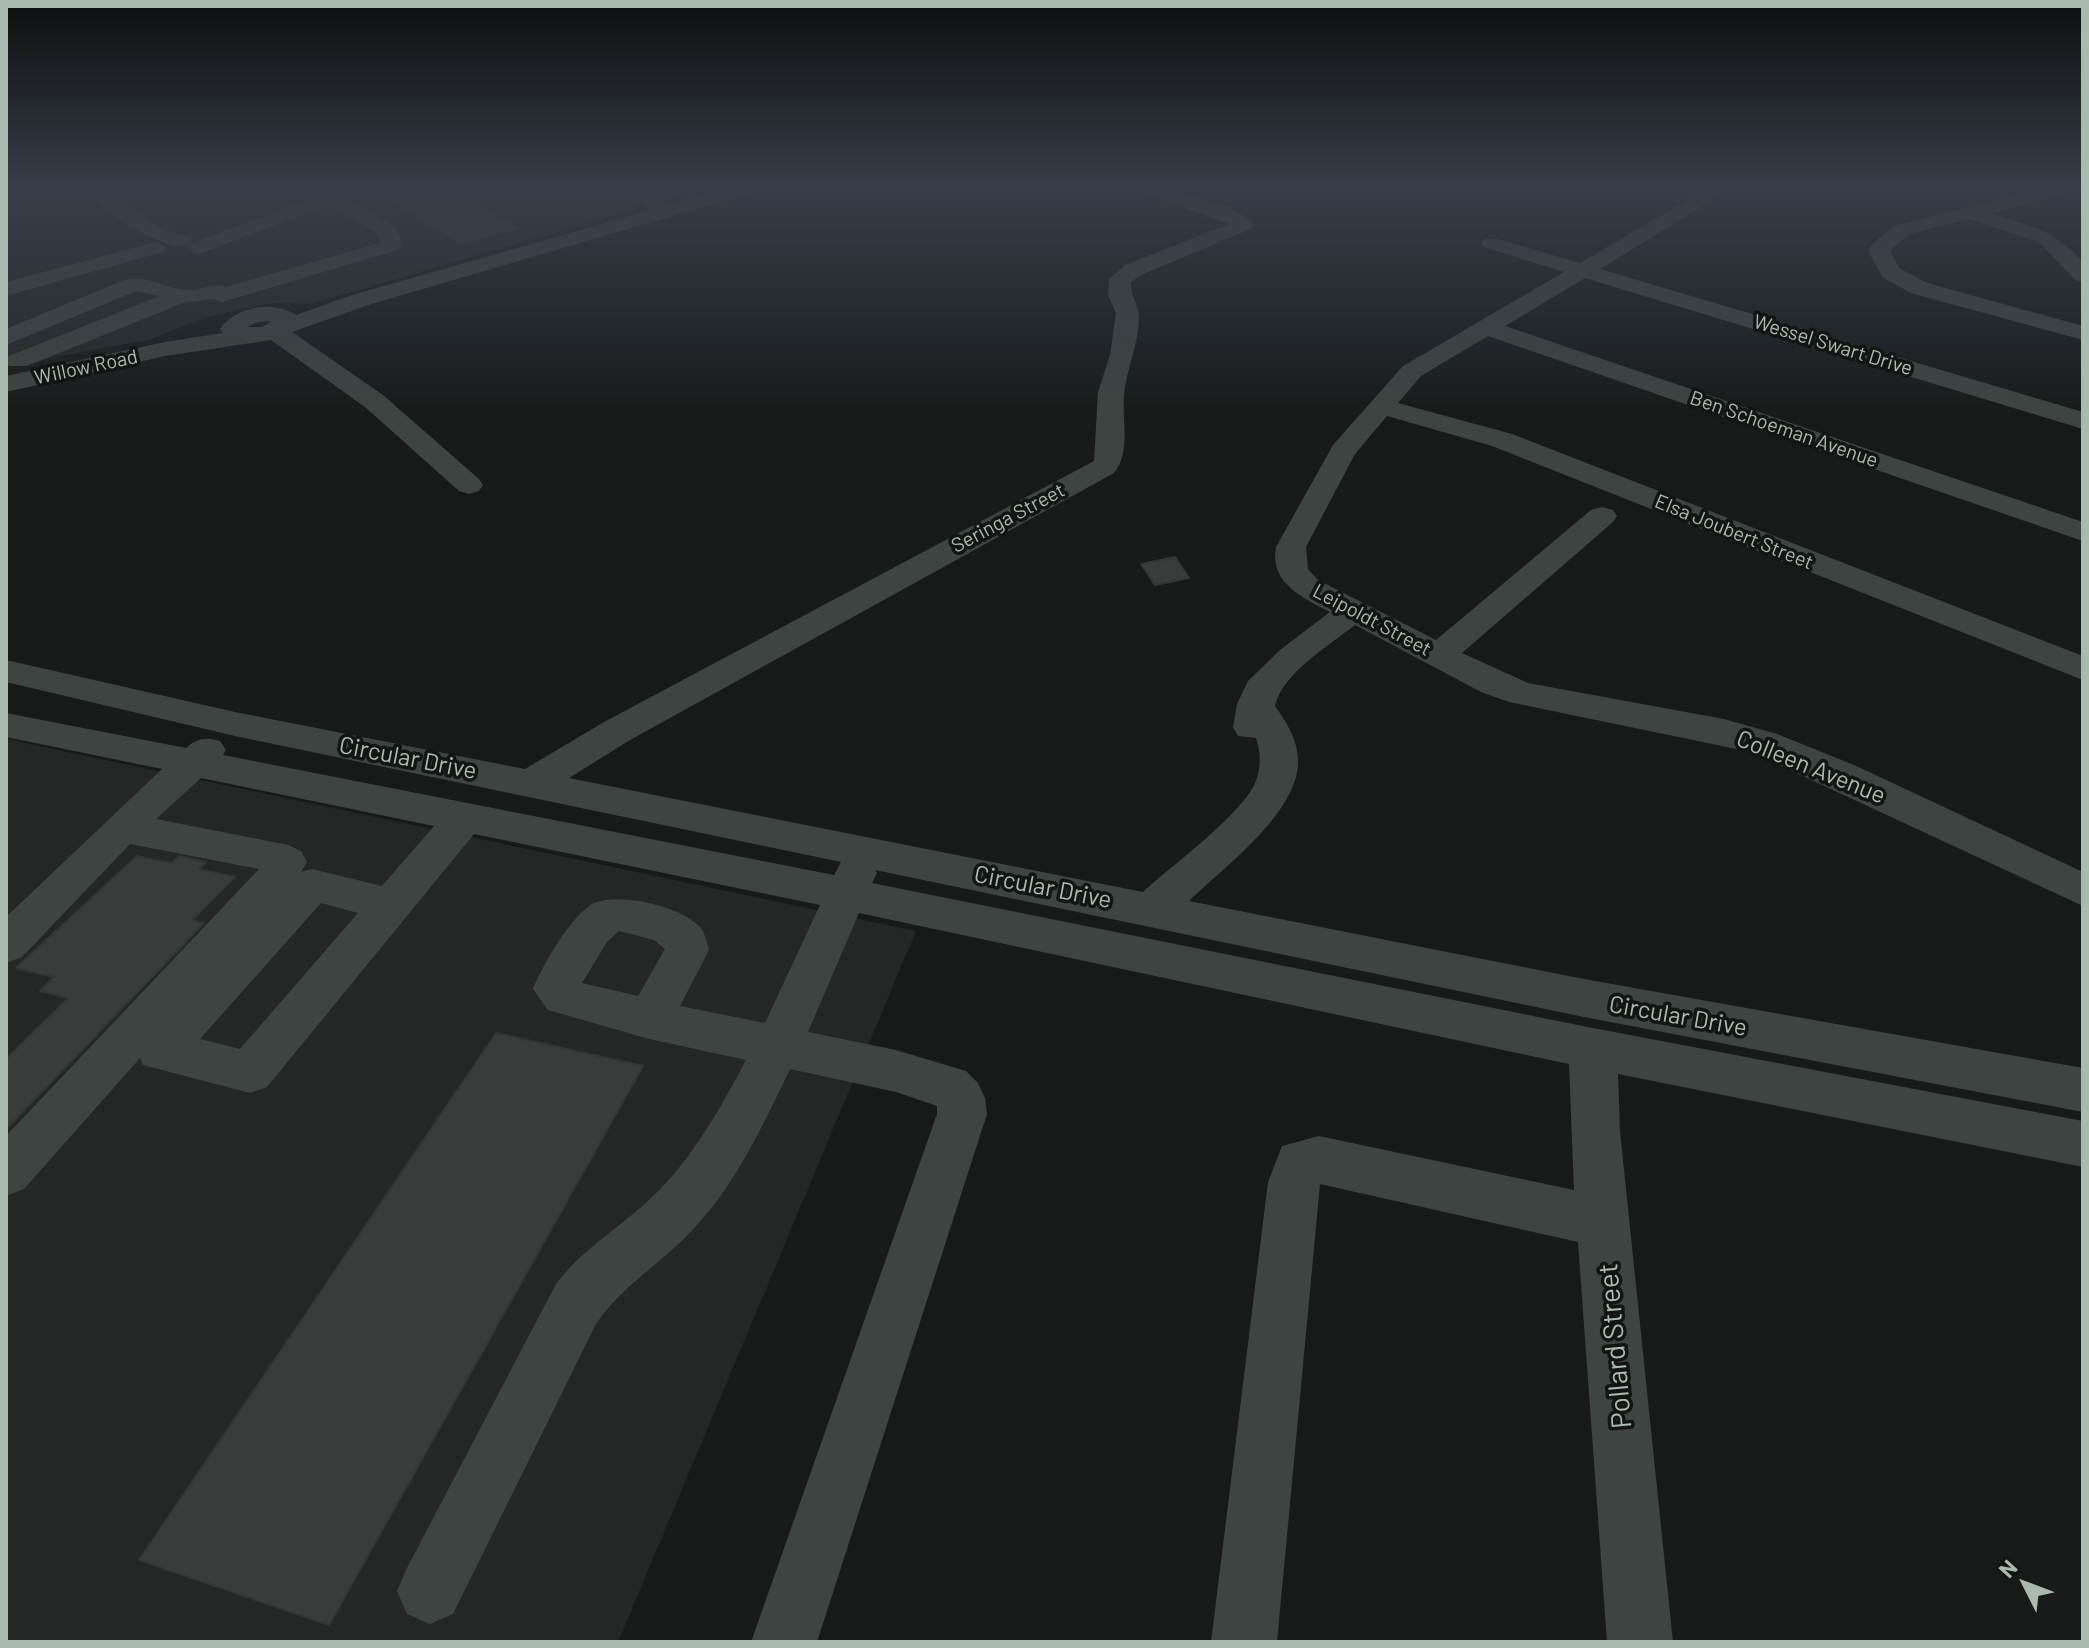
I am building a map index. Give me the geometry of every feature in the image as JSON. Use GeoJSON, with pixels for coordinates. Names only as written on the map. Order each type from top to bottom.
{"type":"FeatureCollection","features":[{"type":"Feature","properties":{"kind":"street"},"geometry":{"type":"LineString","coordinates":[[6,299],[74,279],[103,265]]}},
{"type":"Feature","properties":{"kind":"street"},"geometry":{"type":"LineString","coordinates":[[191,265],[249,316],[374,401],[469,485]]}},
{"type":"Feature","properties":{"kind":"street"},"geometry":{"type":"LineString","coordinates":[[6,338],[132,285],[143,284],[249,316],[353,265]]}},
{"type":"Feature","properties":{"kind":"street","name":"Willow Road"},"geometry":{"type":"LineString","coordinates":[[6,384],[165,349],[249,316],[350,303],[482,265]]}},
{"type":"Feature","properties":{"kind":"street","name":"Seringa Street"},"geometry":{"type":"LineString","coordinates":[[532,783],[617,731],[1104,467],[1109,461],[1111,392],[1122,355],[1128,316],[1119,295],[1120,279],[1146,265]]}},
{"type":"Feature","properties":{"kind":"street","name":"Wessel Swart Drive"},"geometry":{"type":"LineString","coordinates":[[1569,265],[2083,421]]}},
{"type":"Feature","properties":{"kind":"street","name":"Leipoldt Street"},"geometry":{"type":"LineString","coordinates":[[1522,694],[1477,676],[1299,580],[1290,568],[1289,555],[1337,460],[1380,406],[1418,366],[1590,265]]}},
{"type":"Feature","properties":{"kind":"street"},"geometry":{"type":"LineString","coordinates":[[1885,265],[1895,276],[1919,288],[2083,333]]}},
{"type":"Feature","properties":{"kind":"street"},"geometry":{"type":"LineString","coordinates":[[6,289],[74,279]]}},
{"type":"Feature","properties":{"kind":"street"},"geometry":{"type":"LineString","coordinates":[[6,320],[42,309],[75,293],[74,279]]}},
{"type":"Feature","properties":{"kind":"street"},"geometry":{"type":"LineString","coordinates":[[6,361],[31,357],[180,296]]}},
{"type":"Feature","properties":{"kind":"street","name":"Ben Schoeman Avenue"},"geometry":{"type":"LineString","coordinates":[[1485,327],[2083,532]]}},
{"type":"Feature","properties":{"kind":"street","name":"Elsa Joubert Street"},"geometry":{"type":"LineString","coordinates":[[1380,406],[1493,436],[2083,669]]}},
{"type":"Feature","properties":{"kind":"street"},"geometry":{"type":"LineString","coordinates":[[1439,655],[1602,516]]}},
{"type":"Feature","properties":{"kind":"street"},"geometry":{"type":"LineString","coordinates":[[1152,909],[1266,803],[1276,785],[1280,760],[1270,723],[1253,715],[1261,689],[1292,658],[1352,611]]}},
{"type":"Feature","properties":{"kind":"street","name":"Circular Drive"},"geometry":{"type":"LineString","coordinates":[[6,671],[235,724],[1584,998],[2083,1090]]}},
{"type":"Feature","properties":{"kind":"street","name":"Colleen Avenue"},"geometry":{"type":"LineString","coordinates":[[1522,694],[1724,732],[1764,743],[1840,775],[2083,890]]}},
{"type":"Feature","properties":{"kind":"street"},"geometry":{"type":"LineString","coordinates":[[6,945],[122,828],[235,724]]}},
{"type":"Feature","properties":{"kind":"street","name":"Circular Drive"},"geometry":{"type":"LineString","coordinates":[[6,725],[1128,951],[1593,1049],[2083,1144]]}},
{"type":"Feature","properties":{"kind":"street"},"geometry":{"type":"LineString","coordinates":[[391,905],[312,885],[160,1050],[250,1072],[391,905],[464,818]]}},
{"type":"Feature","properties":{"kind":"street"},"geometry":{"type":"LineString","coordinates":[[6,1172],[275,879],[286,862],[283,858],[122,828]]}},
{"type":"Feature","properties":{"kind":"street"},"geometry":{"type":"LineString","coordinates":[[430,1591],[576,1304],[593,1279],[662,1224],[688,1198],[714,1161],[777,1044],[866,851]]}},
{"type":"Feature","properties":{"kind":"street"},"geometry":{"type":"LineString","coordinates":[[649,1019],[777,1044],[940,1083],[956,1091],[962,1107],[889,1336],[784,1642]]}},
{"type":"Feature","properties":{"kind":"street","name":"Pollard Street"},"geometry":{"type":"LineString","coordinates":[[1593,1049],[1595,1131],[1640,1642]]}},
{"type":"Feature","properties":{"kind":"street"},"geometry":{"type":"LineString","coordinates":[[1244,1642],[1294,1182],[1300,1163],[1319,1160],[1604,1222]]}},
{"type":"Feature","properties":{"kind":"shaded area"},"geometry":{"type":"Polygon","coordinates":[[[6,265],[445,265],[311,304],[273,303],[210,316],[148,340],[6,366],[6,265]]]}},
{"type":"Feature","properties":{"kind":"shaded area"},"geometry":{"type":"Polygon","coordinates":[[[6,739],[916,931],[618,1642],[6,1642],[6,739]]]}},
{"type":"Feature","properties":{"kind":"building"},"geometry":{"type":"Polygon","coordinates":[[[1175,557],[1189,578],[1155,585],[1141,564],[1175,557]]]}},
{"type":"Feature","properties":{"kind":"building"},"geometry":{"type":"Polygon","coordinates":[[[137,856],[172,863],[179,856],[206,862],[199,869],[235,877],[192,920],[204,923],[6,1129],[6,1059],[68,998],[40,991],[54,977],[16,968],[137,856]]]}},
{"type":"Feature","properties":{"kind":"building"},"geometry":{"type":"Polygon","coordinates":[[[496,1033],[643,1066],[329,1625],[139,1560],[496,1033]]]}}]}
